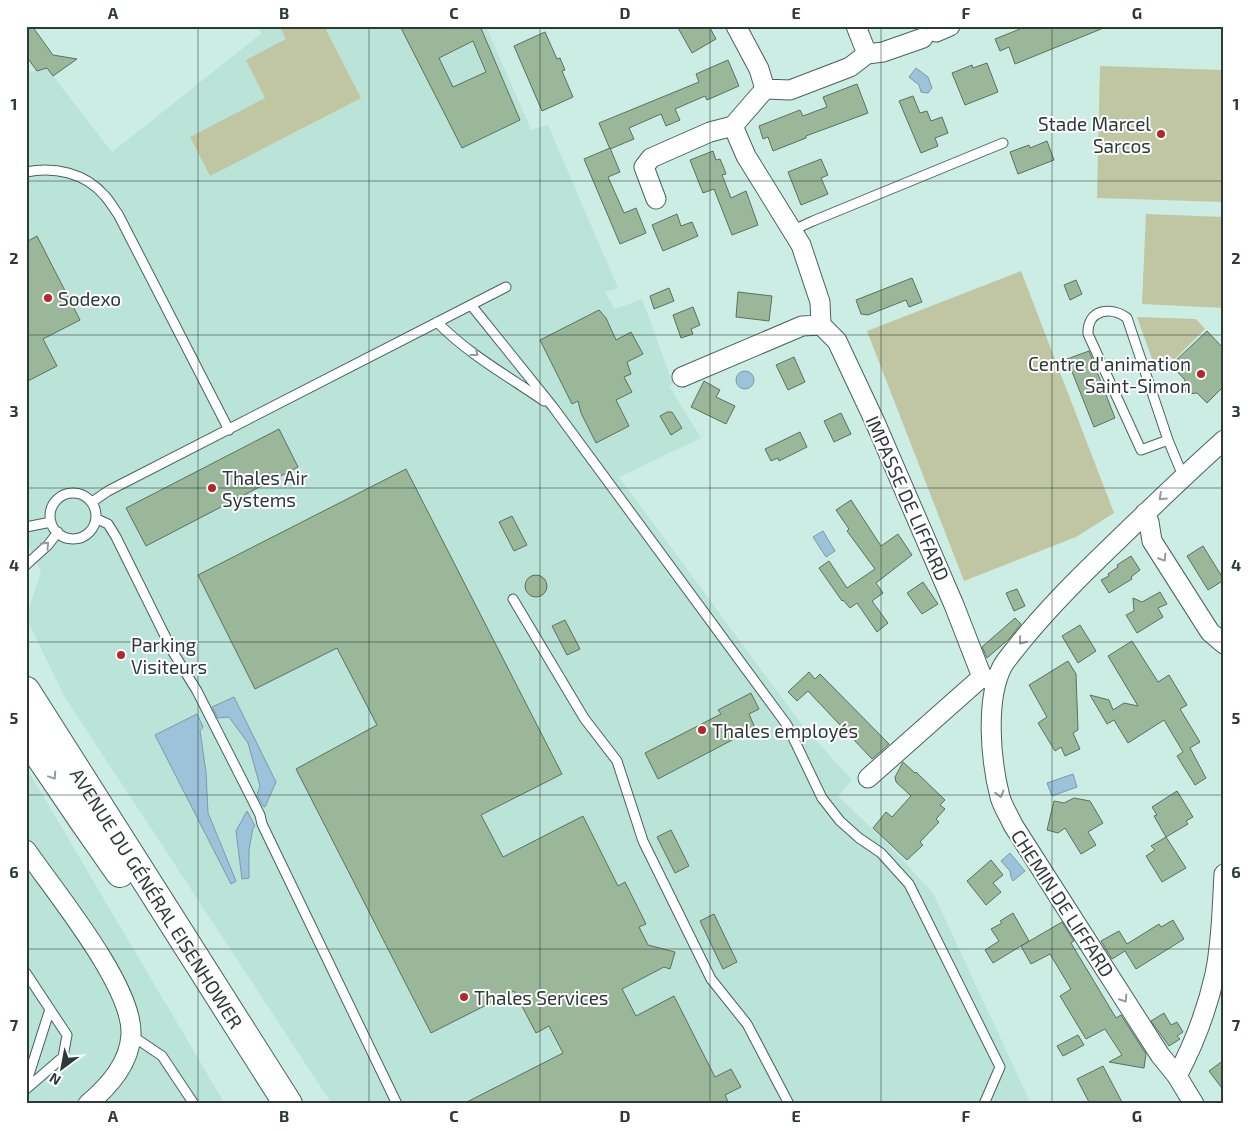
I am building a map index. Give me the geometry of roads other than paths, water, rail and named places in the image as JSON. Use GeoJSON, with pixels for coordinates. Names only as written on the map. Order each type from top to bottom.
{"type":"FeatureCollection","features":[{"type":"Feature","properties":{"kind":"main road","name":"AVENUE DU GÉNÉRAL EISENHOWER"},"geometry":{"type":"LineString","coordinates":[[26,691],[288,1104]]}},
{"type":"Feature","properties":{"kind":"main road","name":"AVENUE DU GÉNÉRAL EISENHOWER"},"geometry":{"type":"LineString","coordinates":[[26,736],[171,945],[272,1104]]}},
{"type":"Feature","properties":{"kind":"street"},"geometry":{"type":"LineString","coordinates":[[736,26],[759,70],[765,89]]}},
{"type":"Feature","properties":{"kind":"street"},"geometry":{"type":"LineString","coordinates":[[856,26],[867,54]]}},
{"type":"Feature","properties":{"kind":"street"},"geometry":{"type":"LineString","coordinates":[[765,89],[790,90],[850,67],[867,54],[882,52],[936,32]]}},
{"type":"Feature","properties":{"kind":"street"},"geometry":{"type":"LineString","coordinates":[[656,199],[644,167],[651,158],[710,132],[733,126],[765,89]]}},
{"type":"Feature","properties":{"kind":"street"},"geometry":{"type":"LineString","coordinates":[[682,377],[802,326],[821,326],[820,302],[801,244],[746,156],[733,126]]}},
{"type":"Feature","properties":{"kind":"street","name":"IMPASSE DE LIFFARD"},"geometry":{"type":"LineString","coordinates":[[821,326],[837,340],[875,422],[954,605],[990,680]]}},
{"type":"Feature","properties":{"kind":"street","name":"CHEMIN DE LIFFARD"},"geometry":{"type":"LineString","coordinates":[[868,778],[990,680],[1054,603],[1145,513],[1224,440]]}},
{"type":"Feature","properties":{"kind":"street"},"geometry":{"type":"LineString","coordinates":[[1145,513],[1149,522],[1152,542],[1210,632],[1224,644]]}},
{"type":"Feature","properties":{"kind":"street","name":"CHEMIN DE LIFFARD"},"geometry":{"type":"LineString","coordinates":[[990,680],[993,700],[991,752],[1001,799],[1009,816],[1160,1055],[1177,1076],[1194,1104]]}},
{"type":"Feature","properties":{"kind":"street"},"geometry":{"type":"LineString","coordinates":[[26,850],[107,967],[121,992],[130,1017],[131,1035],[127,1052],[120,1068],[108,1085],[88,1104]]}},
{"type":"Feature","properties":{"kind":"street"},"geometry":{"type":"LineString","coordinates":[[1177,1076],[1203,1016],[1215,973],[1221,929],[1224,874]]}},
{"type":"Feature","properties":{"kind":"lane"},"geometry":{"type":"LineString","coordinates":[[794,230],[1003,143]]}},
{"type":"Feature","properties":{"kind":"lane"},"geometry":{"type":"LineString","coordinates":[[26,172],[39,169],[69,173],[86,180],[105,195],[118,214],[229,430]]}},
{"type":"Feature","properties":{"kind":"lane"},"geometry":{"type":"LineString","coordinates":[[92,502],[108,491],[506,287]]}},
{"type":"Feature","properties":{"kind":"lane"},"geometry":{"type":"LineString","coordinates":[[471,305],[552,407],[787,725],[822,798],[840,821],[859,838],[881,853],[909,884],[1000,1067],[984,1104]]}},
{"type":"Feature","properties":{"kind":"lane"},"geometry":{"type":"LineString","coordinates":[[1168,440],[1141,450],[1088,334],[1087,324],[1093,316],[1109,310],[1119,312],[1127,318],[1168,440],[1184,476]]}},
{"type":"Feature","properties":{"kind":"lane"},"geometry":{"type":"LineString","coordinates":[[437,322],[449,334],[480,357],[552,407]]}},
{"type":"Feature","properties":{"kind":"lane"},"geometry":{"type":"LineString","coordinates":[[79,493],[92,502],[96,511],[96,518],[91,530],[81,537],[69,538],[58,532],[52,522],[51,509],[59,498],[66,494],[79,493]]}},
{"type":"Feature","properties":{"kind":"lane"},"geometry":{"type":"LineString","coordinates":[[96,518],[108,524],[116,537],[169,644],[197,691],[260,815],[262,824],[397,1104]]}},
{"type":"Feature","properties":{"kind":"lane"},"geometry":{"type":"LineString","coordinates":[[26,527],[52,522]]}},
{"type":"Feature","properties":{"kind":"lane"},"geometry":{"type":"LineString","coordinates":[[26,565],[48,545],[58,532]]}},
{"type":"Feature","properties":{"kind":"lane"},"geometry":{"type":"LineString","coordinates":[[513,599],[584,718],[617,761],[643,841],[711,979],[747,1024],[789,1104]]}},
{"type":"Feature","properties":{"kind":"lane"},"geometry":{"type":"LineString","coordinates":[[26,973],[68,1035],[63,1057],[26,1089]]}},
{"type":"Feature","properties":{"kind":"lane"},"geometry":{"type":"LineString","coordinates":[[26,1084],[28,1072],[50,1008]]}},
{"type":"Feature","properties":{"kind":"lane"},"geometry":{"type":"LineString","coordinates":[[131,1035],[162,1056],[194,1104]]}},
{"type":"Feature","properties":{"kind":"water"},"geometry":{"type":"Polygon","coordinates":[[[916,68],[928,77],[932,88],[928,93],[921,92],[919,85],[909,77],[916,68]]]}},
{"type":"Feature","properties":{"kind":"water"},"geometry":{"type":"Polygon","coordinates":[[[745,371],[751,374],[754,380],[751,386],[745,389],[739,386],[736,380],[739,374],[745,371]]]}},
{"type":"Feature","properties":{"kind":"water"},"geometry":{"type":"Polygon","coordinates":[[[823,531],[835,551],[826,557],[813,537],[823,531]]]}},
{"type":"Feature","properties":{"kind":"water"},"geometry":{"type":"Polygon","coordinates":[[[234,697],[276,782],[265,807],[257,795],[260,786],[248,743],[229,717],[218,718],[212,707],[234,697]]]}},
{"type":"Feature","properties":{"kind":"water"},"geometry":{"type":"Polygon","coordinates":[[[197,714],[203,727],[200,731],[206,772],[208,813],[236,881],[231,884],[155,735],[197,714]]]}},
{"type":"Feature","properties":{"kind":"water"},"geometry":{"type":"Polygon","coordinates":[[[1073,774],[1077,787],[1052,796],[1047,783],[1073,774]]]}},
{"type":"Feature","properties":{"kind":"water"},"geometry":{"type":"Polygon","coordinates":[[[247,811],[255,826],[249,850],[249,878],[242,879],[236,831],[247,811]]]}},
{"type":"Feature","properties":{"kind":"water"},"geometry":{"type":"Polygon","coordinates":[[[1010,853],[1025,871],[1013,881],[1010,871],[1001,861],[1010,853]]]}},
{"type":"Feature","properties":{"kind":"place","name":"Stade Marcel Sarcos"},"geometry":{"type":"Point","coordinates":[1161,134]}},
{"type":"Feature","properties":{"kind":"place","name":"Sodexo"},"geometry":{"type":"Point","coordinates":[48,298]}},
{"type":"Feature","properties":{"kind":"place","name":"Centre d'animation Saint-Simon"},"geometry":{"type":"Point","coordinates":[1201,374]}},
{"type":"Feature","properties":{"kind":"place","name":"Thales Air Systems"},"geometry":{"type":"Point","coordinates":[212,488]}},
{"type":"Feature","properties":{"kind":"place","name":"Parking Visiteurs"},"geometry":{"type":"Point","coordinates":[121,655]}},
{"type":"Feature","properties":{"kind":"place","name":"Thales employés"},"geometry":{"type":"Point","coordinates":[702,730]}},
{"type":"Feature","properties":{"kind":"place","name":"Thales Services"},"geometry":{"type":"Point","coordinates":[464,997]}}]}
